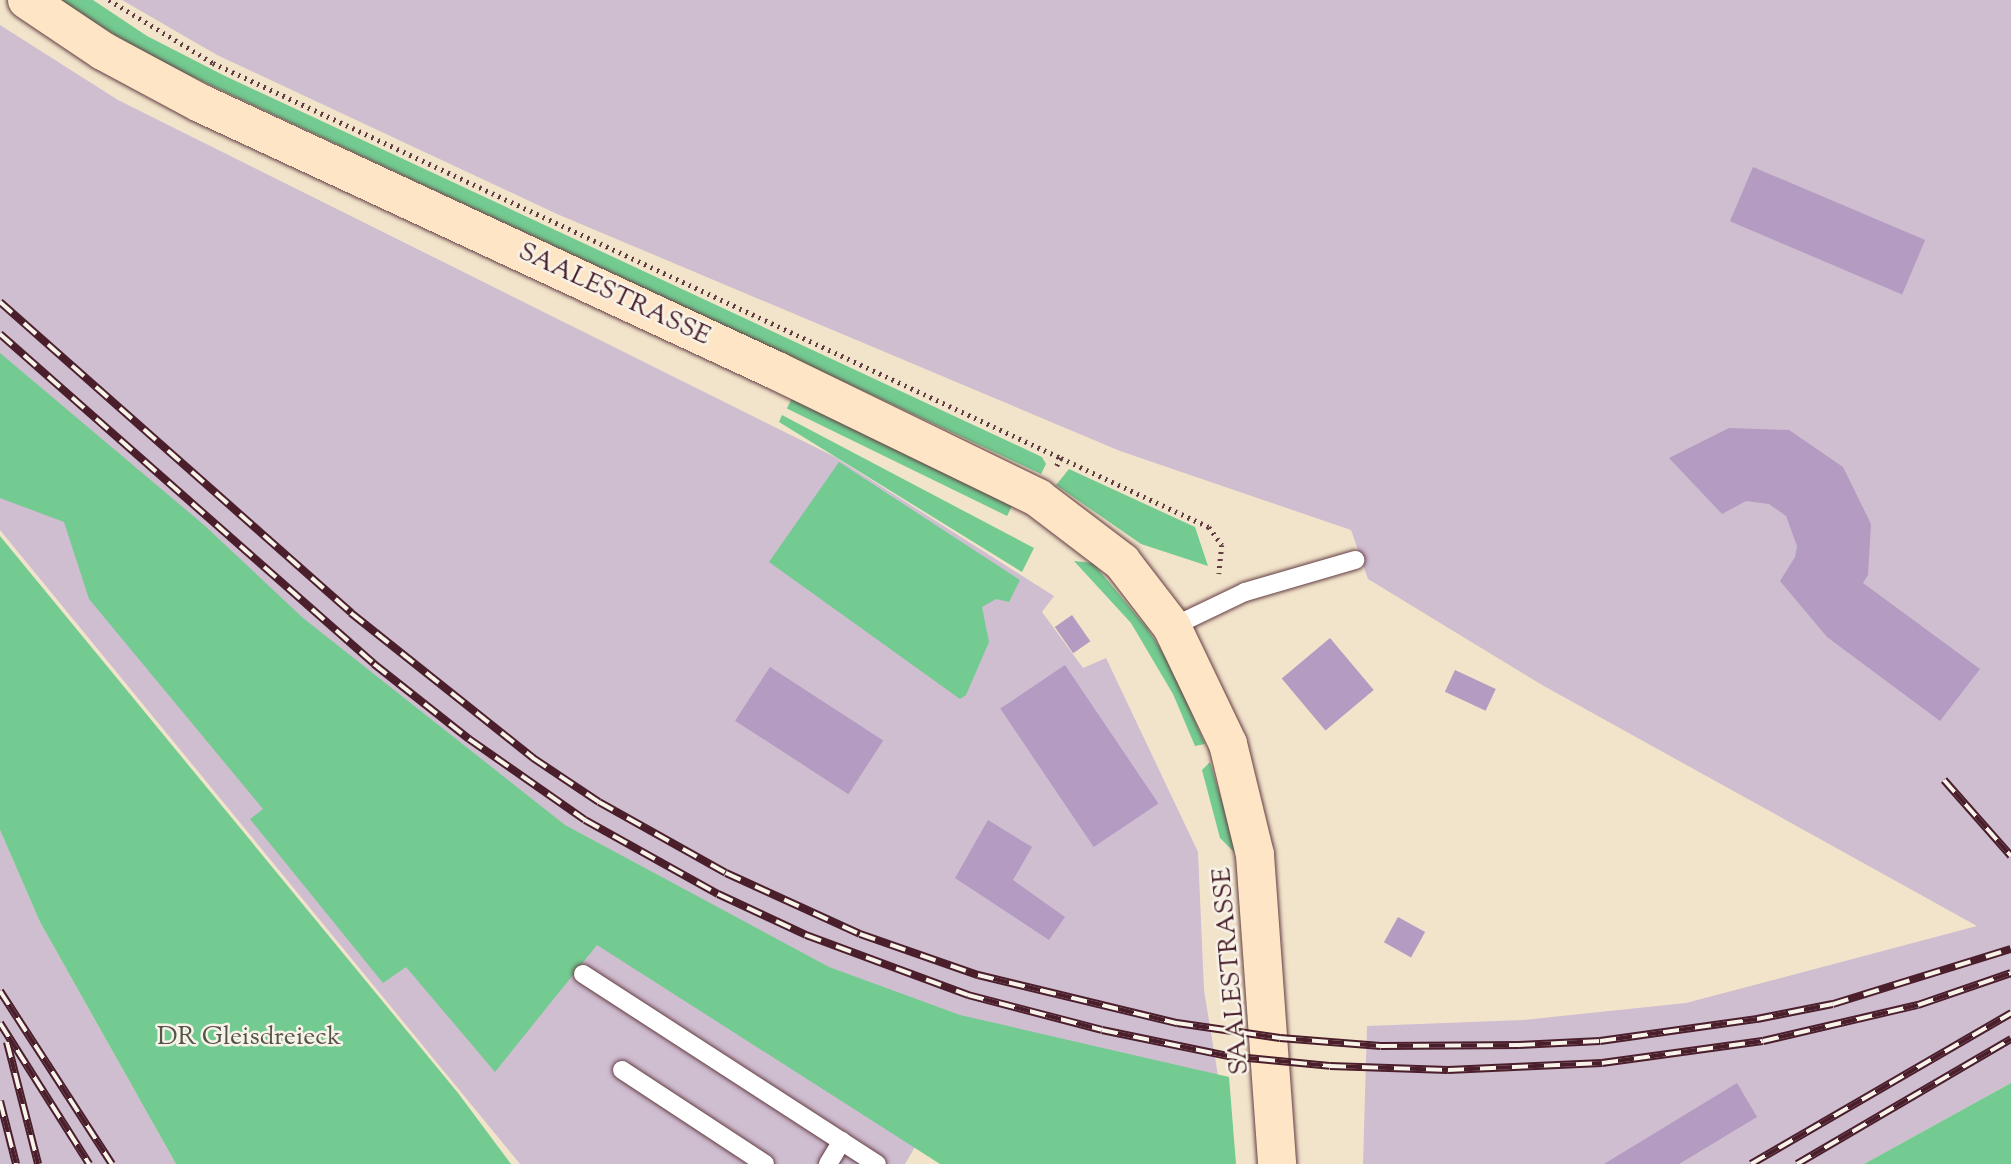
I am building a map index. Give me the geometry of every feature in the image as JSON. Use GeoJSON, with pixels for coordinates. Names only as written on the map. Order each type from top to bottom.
{"type":"FeatureCollection","features":[{"type":"Feature","properties":{"kind":"main road","name":"SAALESTRASSE"},"geometry":{"type":"LineString","coordinates":[[27,0],[103,51],[200,103],[777,371],[1038,498],[1122,562],[1172,627],[1228,744],[1255,855],[1277,1164]]}},
{"type":"Feature","properties":{"kind":"lane"},"geometry":{"type":"LineString","coordinates":[[1172,627],[1245,592],[1355,560]]}},
{"type":"Feature","properties":{"kind":"lane"},"geometry":{"type":"LineString","coordinates":[[583,974],[877,1164]]}},
{"type":"Feature","properties":{"kind":"lane"},"geometry":{"type":"LineString","coordinates":[[622,1070],[765,1164]]}},
{"type":"Feature","properties":{"kind":"lane"},"geometry":{"type":"LineString","coordinates":[[828,1164],[842,1141]]}},
{"type":"Feature","properties":{"kind":"path","name":"SAALESTRASSE"},"geometry":{"type":"LineString","coordinates":[[109,0],[213,63],[1209,527],[1223,551],[1222,570],[1214,579]]}},
{"type":"Feature","properties":{"kind":"path"},"geometry":{"type":"LineString","coordinates":[[1050,478],[1061,458]]}},
{"type":"Feature","properties":{"kind":"shaded area"},"geometry":{"type":"Polygon","coordinates":[[[122,0],[2011,0],[2011,1083],[1864,1164],[1363,1164],[1367,1026],[1523,1020],[1686,1003],[1977,926],[1542,685],[1368,579],[1351,530],[1120,451],[557,214],[217,55],[122,0]]]}},
{"type":"Feature","properties":{"kind":"shaded area"},"geometry":{"type":"Polygon","coordinates":[[[0,25],[118,100],[835,457],[1054,596],[1042,612],[1083,668],[1106,658],[1198,852],[1204,990],[1221,1094],[981,1034],[905,1164],[520,1164],[0,530],[0,25]]]}},
{"type":"Feature","properties":{"kind":"shaded area"},"geometry":{"type":"Polygon","coordinates":[[[0,830],[40,922],[176,1164],[0,1164],[0,830]]]}},
{"type":"Feature","properties":{"kind":"green space"},"geometry":{"type":"Polygon","coordinates":[[[60,0],[93,0],[147,36],[223,75],[1042,457],[1046,464],[1041,474],[146,55],[60,0]]]}},
{"type":"Feature","properties":{"kind":"green space"},"geometry":{"type":"Polygon","coordinates":[[[0,353],[204,525],[303,618],[565,825],[829,967],[960,1015],[1229,1077],[1236,1164],[940,1164],[597,945],[495,1072],[406,967],[383,983],[250,819],[263,809],[89,599],[64,522],[0,498],[0,353]]]}},
{"type":"Feature","properties":{"kind":"green space"},"geometry":{"type":"Polygon","coordinates":[[[793,396],[1013,503],[1007,516],[787,409],[793,396]]]}},
{"type":"Feature","properties":{"kind":"green space"},"geometry":{"type":"Polygon","coordinates":[[[782,415],[1034,548],[1022,572],[779,422],[782,415]]]}},
{"type":"Feature","properties":{"kind":"green space"},"geometry":{"type":"Polygon","coordinates":[[[839,462],[1020,580],[1009,602],[996,599],[982,607],[989,642],[966,695],[960,699],[769,562],[839,462]]]}},
{"type":"Feature","properties":{"kind":"green space"},"geometry":{"type":"Polygon","coordinates":[[[1069,469],[1195,527],[1208,566],[1141,544],[1056,485],[1069,469]]]}},
{"type":"Feature","properties":{"kind":"green space","name":"DR Gleisdreieck"},"geometry":{"type":"Polygon","coordinates":[[[0,536],[458,1093],[511,1164],[176,1164],[40,922],[0,830],[0,536]]]}},
{"type":"Feature","properties":{"kind":"green space"},"geometry":{"type":"Polygon","coordinates":[[[1074,561],[1093,563],[1147,628],[1169,662],[1205,744],[1195,746],[1173,694],[1131,623],[1074,561]]]}},
{"type":"Feature","properties":{"kind":"green space"},"geometry":{"type":"Polygon","coordinates":[[[1210,762],[1235,853],[1220,838],[1202,770],[1210,762]]]}},
{"type":"Feature","properties":{"kind":"green space"},"geometry":{"type":"Polygon","coordinates":[[[2011,1083],[2011,1164],[1864,1164],[2011,1083]]]}},
{"type":"Feature","properties":{"kind":"building"},"geometry":{"type":"Polygon","coordinates":[[[1753,167],[1925,240],[1902,294],[1730,221],[1753,167]]]}},
{"type":"Feature","properties":{"kind":"building"},"geometry":{"type":"Polygon","coordinates":[[[1729,428],[1789,430],[1843,467],[1871,524],[1868,575],[1863,583],[1980,669],[1940,721],[1827,637],[1780,581],[1795,557],[1797,546],[1786,516],[1769,504],[1746,501],[1722,514],[1669,458],[1729,428]]]}},
{"type":"Feature","properties":{"kind":"building"},"geometry":{"type":"Polygon","coordinates":[[[1072,615],[1090,641],[1073,653],[1055,627],[1072,615]]]}},
{"type":"Feature","properties":{"kind":"building"},"geometry":{"type":"Polygon","coordinates":[[[1330,638],[1374,690],[1325,731],[1282,678],[1330,638]]]}},
{"type":"Feature","properties":{"kind":"building"},"geometry":{"type":"Polygon","coordinates":[[[1065,665],[1158,803],[1094,847],[1000,709],[1065,665]]]}},
{"type":"Feature","properties":{"kind":"building"},"geometry":{"type":"Polygon","coordinates":[[[770,667],[883,741],[848,794],[735,721],[770,667]]]}},
{"type":"Feature","properties":{"kind":"building"},"geometry":{"type":"Polygon","coordinates":[[[1455,670],[1496,689],[1486,711],[1445,692],[1455,670]]]}},
{"type":"Feature","properties":{"kind":"building"},"geometry":{"type":"Polygon","coordinates":[[[988,820],[1032,847],[1013,880],[1065,917],[1049,940],[955,878],[988,820]]]}},
{"type":"Feature","properties":{"kind":"building"},"geometry":{"type":"Polygon","coordinates":[[[1398,917],[1425,932],[1411,957],[1384,942],[1398,917]]]}},
{"type":"Feature","properties":{"kind":"building"},"geometry":{"type":"Polygon","coordinates":[[[1737,1083],[1757,1117],[1679,1164],[1604,1164],[1737,1083]]]}},
{"type":"Feature","properties":{"kind":"railway"},"geometry":{"type":"LineString","coordinates":[[0,302],[351,613],[533,758],[599,802],[726,873],[860,934],[978,975],[1177,1023],[1280,1038],[1381,1046],[1519,1045],[1600,1041],[1757,1019],[1833,1004],[2011,949]]}},
{"type":"Feature","properties":{"kind":"railway"},"geometry":{"type":"LineString","coordinates":[[0,334],[374,664],[469,739],[585,820],[718,894],[806,935],[968,995],[1102,1030],[1227,1056],[1330,1066],[1448,1070],[1602,1063],[1763,1041],[1918,1005],[2011,973]]}},
{"type":"Feature","properties":{"kind":"railway"},"geometry":{"type":"LineString","coordinates":[[1944,780],[2011,856]]}},
{"type":"Feature","properties":{"kind":"railway"},"geometry":{"type":"LineString","coordinates":[[0,991],[112,1164]]}},
{"type":"Feature","properties":{"kind":"railway"},"geometry":{"type":"LineString","coordinates":[[1751,1164],[2011,1013]]}},
{"type":"Feature","properties":{"kind":"railway"},"geometry":{"type":"LineString","coordinates":[[0,1023],[89,1164]]}},
{"type":"Feature","properties":{"kind":"railway"},"geometry":{"type":"LineString","coordinates":[[1797,1164],[2011,1039]]}},
{"type":"Feature","properties":{"kind":"railway"},"geometry":{"type":"LineString","coordinates":[[7,1042],[38,1164]]}},
{"type":"Feature","properties":{"kind":"railway"},"geometry":{"type":"LineString","coordinates":[[0,1101],[16,1164]]}}]}
